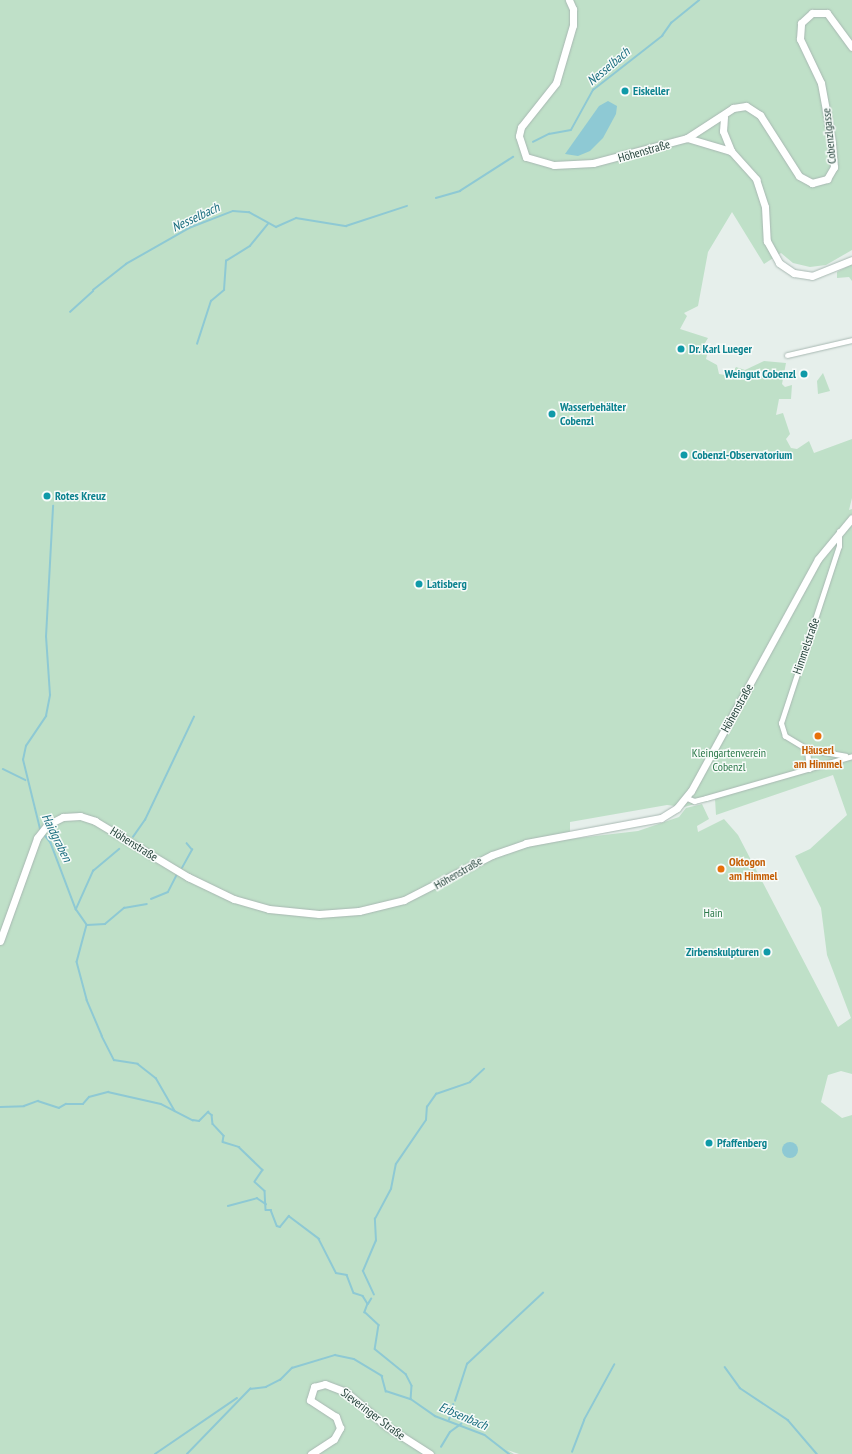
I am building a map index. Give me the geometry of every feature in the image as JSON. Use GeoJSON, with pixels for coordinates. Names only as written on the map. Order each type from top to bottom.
{"type":"FeatureCollection","features":[{"type":"Feature","properties":{"kind":"street","name":"Höhenstraße"},"geometry":{"type":"LineString","coordinates":[[569,0],[573,9],[574,25],[556,83],[521,127],[518,136],[522,152],[534,162],[545,164],[593,164],[687,138]]}},
{"type":"Feature","properties":{"kind":"street","name":"Cobenzlgasse"},"geometry":{"type":"LineString","coordinates":[[687,138],[724,117],[736,106],[752,109],[798,176],[812,183],[821,182],[832,171],[834,156],[821,83],[800,40],[801,23],[812,13],[827,13],[852,47]]}},
{"type":"Feature","properties":{"kind":"street"},"geometry":{"type":"LineString","coordinates":[[724,117],[723,131],[731,151],[756,179],[765,207],[767,242],[779,263],[794,272],[812,276],[852,260]]}},
{"type":"Feature","properties":{"kind":"street"},"geometry":{"type":"LineString","coordinates":[[687,138],[731,151]]}},
{"type":"Feature","properties":{"kind":"street"},"geometry":{"type":"LineString","coordinates":[[787,355],[852,340]]}},
{"type":"Feature","properties":{"kind":"street","name":"Höhenstraße"},"geometry":{"type":"LineString","coordinates":[[0,941],[13,912],[34,844],[52,822],[70,816],[90,818],[195,881],[250,904],[292,912],[330,914],[376,908],[414,897],[492,855],[526,842],[656,821],[687,798],[815,566],[839,531],[852,518]]}},
{"type":"Feature","properties":{"kind":"street","name":"Himmelstraße"},"geometry":{"type":"LineString","coordinates":[[839,531],[839,546],[781,723],[785,736],[807,748],[850,756]]}},
{"type":"Feature","properties":{"kind":"street"},"geometry":{"type":"LineString","coordinates":[[807,748],[809,769]]}},
{"type":"Feature","properties":{"kind":"street","name":"Himmelstraße"},"geometry":{"type":"LineString","coordinates":[[687,798],[706,798],[850,756]]}},
{"type":"Feature","properties":{"kind":"street","name":"Sieveringer Straße"},"geometry":{"type":"LineString","coordinates":[[311,1454],[334,1439],[340,1428],[336,1417],[310,1400],[314,1387],[325,1384],[346,1392],[386,1426],[430,1454]]}},
{"type":"Feature","properties":{"kind":"green space"},"geometry":{"type":"Polygon","coordinates":[[[0,0],[852,0],[852,250],[826,265],[810,267],[793,263],[781,253],[764,264],[732,212],[708,252],[698,306],[684,313],[687,316],[680,329],[708,338],[702,348],[708,351],[706,359],[717,365],[719,374],[730,376],[736,367],[745,370],[764,361],[786,363],[782,384],[785,387],[792,385],[791,399],[779,399],[776,415],[783,413],[790,434],[786,439],[791,448],[797,449],[809,441],[814,453],[852,439],[852,498],[849,510],[852,509],[852,1074],[841,1071],[828,1075],[821,1102],[842,1118],[852,1115],[852,1454],[519,1454],[507,1450],[514,1454],[0,1454],[0,0]],[[833,775],[716,815],[715,799],[684,807],[667,805],[570,822],[570,839],[638,831],[679,817],[686,808],[702,804],[709,819],[697,826],[698,832],[724,819],[738,835],[838,1027],[851,1018],[827,955],[821,908],[795,856],[810,849],[847,815],[833,775]]]}},
{"type":"Feature","properties":{"kind":"green space"},"geometry":{"type":"Polygon","coordinates":[[[852,264],[852,281],[849,277],[837,278],[837,272],[852,264]]]}},
{"type":"Feature","properties":{"kind":"green space"},"geometry":{"type":"Polygon","coordinates":[[[823,373],[830,391],[818,394],[817,381],[823,373]]]}},
{"type":"Feature","properties":{"kind":"water"},"geometry":{"type":"Polygon","coordinates":[[[608,101],[617,106],[616,114],[603,138],[590,151],[578,156],[565,154],[599,106],[608,101]]]}},
{"type":"Feature","properties":{"kind":"water"},"geometry":{"type":"Polygon","coordinates":[[[787,1142],[793,1142],[798,1147],[796,1156],[793,1158],[787,1158],[782,1153],[782,1147],[787,1142]]]}},
{"type":"Feature","properties":{"kind":"waterway","name":"Nesselbach"},"geometry":{"type":"LineString","coordinates":[[533,142],[549,134],[571,130],[593,90],[662,36],[671,23],[699,0]]}},
{"type":"Feature","properties":{"kind":"waterway","name":"Nesselbach"},"geometry":{"type":"LineString","coordinates":[[436,198],[460,191],[513,157]]}},
{"type":"Feature","properties":{"kind":"waterway","name":"Nesselbach"},"geometry":{"type":"LineString","coordinates":[[93,290],[126,264],[189,228],[233,211],[249,212],[276,227],[296,218],[346,226],[407,206]]}},
{"type":"Feature","properties":{"kind":"waterway"},"geometry":{"type":"LineString","coordinates":[[197,344],[211,301],[224,290],[226,261],[250,246],[268,224]]}},
{"type":"Feature","properties":{"kind":"waterway","name":"Nesselbach"},"geometry":{"type":"LineString","coordinates":[[70,312],[93,291]]}},
{"type":"Feature","properties":{"kind":"waterway","name":"Haidgraben"},"geometry":{"type":"LineString","coordinates":[[40,829],[23,760],[26,746],[46,716],[50,695],[46,637],[53,506]]}},
{"type":"Feature","properties":{"kind":"waterway"},"geometry":{"type":"LineString","coordinates":[[133,837],[145,820],[194,717]]}},
{"type":"Feature","properties":{"kind":"waterway"},"geometry":{"type":"LineString","coordinates":[[3,769],[26,780]]}},
{"type":"Feature","properties":{"kind":"waterway","name":"Haidgraben"},"geometry":{"type":"LineString","coordinates":[[44,834],[51,843],[76,909],[87,925],[77,962],[87,1000],[102,1036],[114,1060],[138,1064],[156,1078],[175,1111]]}},
{"type":"Feature","properties":{"kind":"waterway"},"geometry":{"type":"LineString","coordinates":[[182,868],[192,850],[187,844]]}},
{"type":"Feature","properties":{"kind":"waterway"},"geometry":{"type":"LineString","coordinates":[[76,909],[93,871],[119,849]]}},
{"type":"Feature","properties":{"kind":"waterway"},"geometry":{"type":"LineString","coordinates":[[151,899],[168,892],[176,876]]}},
{"type":"Feature","properties":{"kind":"waterway"},"geometry":{"type":"LineString","coordinates":[[87,925],[105,924],[124,908],[147,904]]}},
{"type":"Feature","properties":{"kind":"waterway"},"geometry":{"type":"LineString","coordinates":[[374,1295],[363,1271],[376,1241],[375,1219],[391,1189],[396,1164],[426,1120],[427,1107],[436,1094],[470,1082],[484,1069]]}},
{"type":"Feature","properties":{"kind":"waterway","name":"Erbsenbach"},"geometry":{"type":"LineString","coordinates":[[0,1107],[24,1106],[38,1101],[59,1108],[66,1104],[83,1104],[89,1097],[108,1092],[161,1104],[193,1120],[199,1121],[208,1112],[212,1115],[213,1124],[224,1136],[223,1142],[239,1147],[263,1170],[255,1182],[265,1191],[266,1210],[271,1210],[277,1226],[280,1227],[289,1216],[319,1239],[336,1273],[347,1275],[354,1293],[363,1296],[368,1304],[365,1312],[379,1325],[375,1349],[406,1374],[412,1386],[411,1399]]}},
{"type":"Feature","properties":{"kind":"waterway"},"geometry":{"type":"LineString","coordinates":[[228,1206],[257,1198],[266,1204]]}},
{"type":"Feature","properties":{"kind":"waterway"},"geometry":{"type":"LineString","coordinates":[[455,1401],[467,1364],[543,1293]]}},
{"type":"Feature","properties":{"kind":"waterway","name":"Erbsenbach"},"geometry":{"type":"LineString","coordinates":[[368,1304],[371,1299]]}},
{"type":"Feature","properties":{"kind":"waterway"},"geometry":{"type":"LineString","coordinates":[[187,1454],[250,1389],[266,1387],[280,1380],[292,1368],[335,1355],[354,1359],[382,1376],[386,1391],[411,1399],[435,1416],[485,1435],[509,1454]]}},
{"type":"Feature","properties":{"kind":"waterway"},"geometry":{"type":"LineString","coordinates":[[572,1452],[584,1420],[614,1365]]}},
{"type":"Feature","properties":{"kind":"waterway"},"geometry":{"type":"LineString","coordinates":[[725,1367],[740,1388],[788,1420],[817,1454]]}},
{"type":"Feature","properties":{"kind":"waterway"},"geometry":{"type":"LineString","coordinates":[[155,1454],[237,1398]]}},
{"type":"Feature","properties":{"kind":"waterway"},"geometry":{"type":"LineString","coordinates":[[449,1420],[453,1405]]}},
{"type":"Feature","properties":{"kind":"waterway"},"geometry":{"type":"LineString","coordinates":[[441,1447],[450,1432],[461,1424]]}},
{"type":"Feature","properties":{"kind":"place","name":"Eiskeller"},"geometry":{"type":"Point","coordinates":[625,91]}},
{"type":"Feature","properties":{"kind":"place","name":"Dr. Karl Lueger"},"geometry":{"type":"Point","coordinates":[681,349]}},
{"type":"Feature","properties":{"kind":"place","name":"Weingut Cobenzl"},"geometry":{"type":"Point","coordinates":[804,374]}},
{"type":"Feature","properties":{"kind":"place","name":"Wasserbehälter Cobenzl"},"geometry":{"type":"Point","coordinates":[552,414]}},
{"type":"Feature","properties":{"kind":"place","name":"Cobenzl-Observatorium"},"geometry":{"type":"Point","coordinates":[684,455]}},
{"type":"Feature","properties":{"kind":"place","name":"Rotes Kreuz"},"geometry":{"type":"Point","coordinates":[47,496]}},
{"type":"Feature","properties":{"kind":"place","name":"Latisberg"},"geometry":{"type":"Point","coordinates":[419,584]}},
{"type":"Feature","properties":{"kind":"place","name":"Häuserl am Himmel"},"geometry":{"type":"Point","coordinates":[818,736]}},
{"type":"Feature","properties":{"kind":"place","name":"Oktogon am Himmel"},"geometry":{"type":"Point","coordinates":[721,869]}},
{"type":"Feature","properties":{"kind":"place","name":"Zirbenskulpturen"},"geometry":{"type":"Point","coordinates":[767,952]}},
{"type":"Feature","properties":{"kind":"place","name":"Pfaffenberg"},"geometry":{"type":"Point","coordinates":[709,1143]}},
{"type":"Feature","properties":{"kind":"park label","name":"Kleingartenverein Cobenzl"},"geometry":{"type":"Point","coordinates":[729,760]}},
{"type":"Feature","properties":{"kind":"park label","name":"Hain"},"geometry":{"type":"Point","coordinates":[713,913]}}]}
